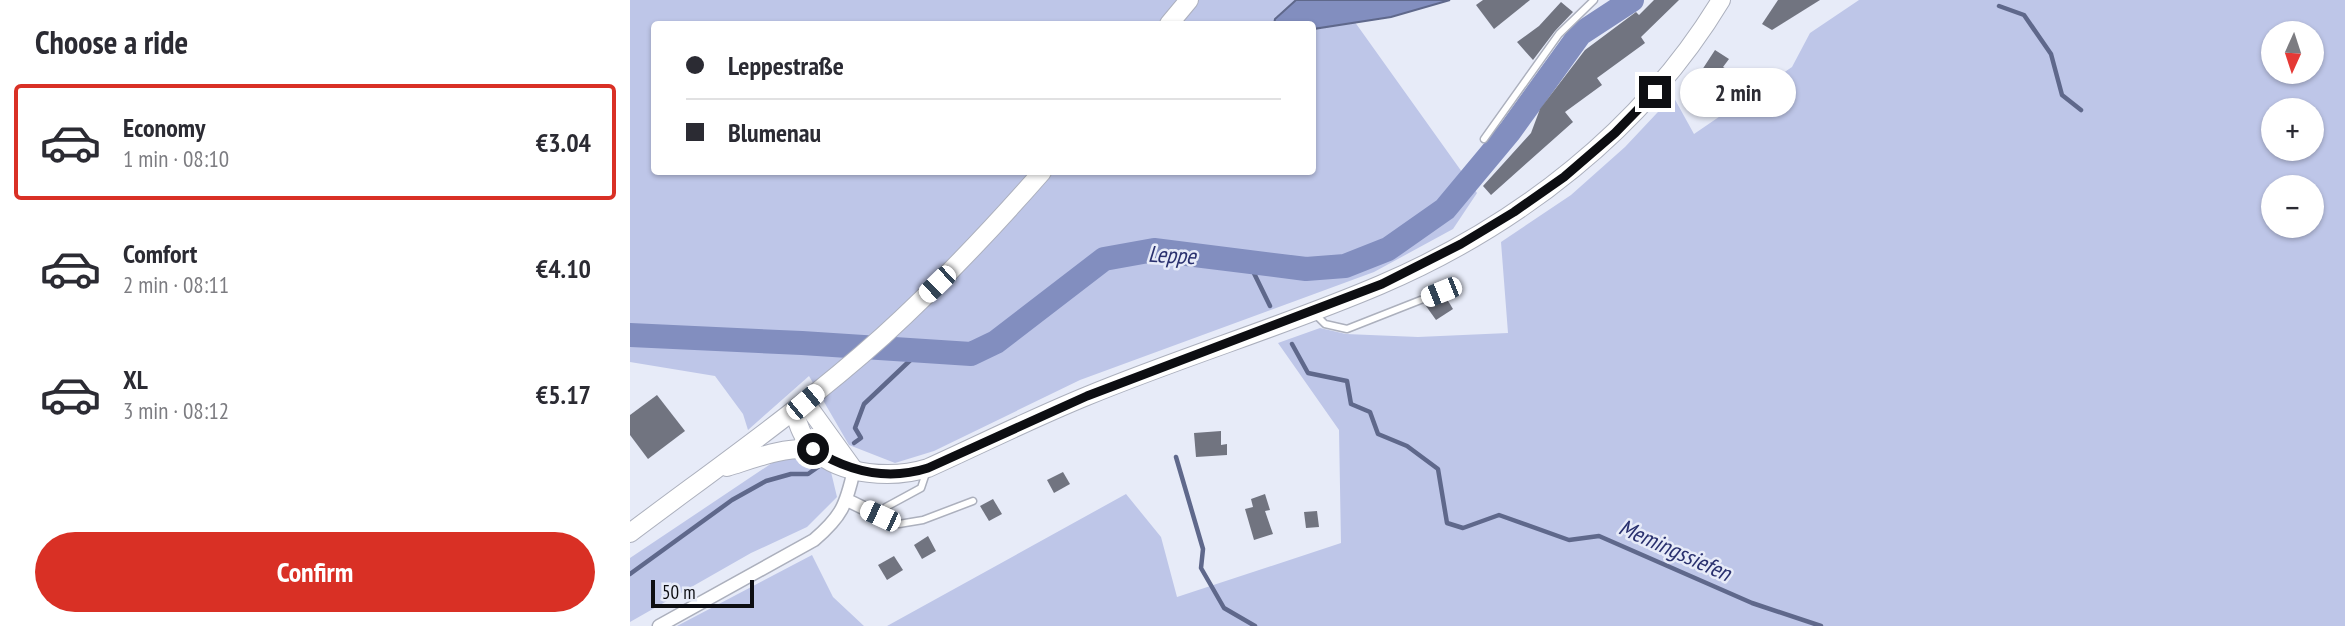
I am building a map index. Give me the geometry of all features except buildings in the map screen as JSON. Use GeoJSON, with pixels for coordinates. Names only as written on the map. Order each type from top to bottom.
{"type":"FeatureCollection","features":[{"type":"Feature","properties":{"kind":"main road"},"geometry":{"type":"LineString","coordinates":[[1171,21],[1189,0]]}},
{"type":"Feature","properties":{"kind":"main road"},"geometry":{"type":"LineString","coordinates":[[713,471],[795,448],[813,449],[854,470],[890,475],[910,474],[1087,396],[1382,284],[1461,244],[1564,177],[1615,133],[1655,92],[1721,0]]}},
{"type":"Feature","properties":{"kind":"main road"},"geometry":{"type":"LineString","coordinates":[[630,533],[799,406],[883,336],[955,267],[1039,175]]}},
{"type":"Feature","properties":{"kind":"main road"},"geometry":{"type":"LineString","coordinates":[[799,406],[799,427],[813,449]]}},
{"type":"Feature","properties":{"kind":"main road"},"geometry":{"type":"LineString","coordinates":[[799,406],[854,470]]}},
{"type":"Feature","properties":{"kind":"street"},"geometry":{"type":"LineString","coordinates":[[659,626],[814,540],[835,523],[847,500],[854,470]]}},
{"type":"Feature","properties":{"kind":"street"},"geometry":{"type":"LineString","coordinates":[[847,500],[880,516]]}},
{"type":"Feature","properties":{"kind":"lane"},"geometry":{"type":"LineString","coordinates":[[1484,139],[1559,34],[1594,0]]}},
{"type":"Feature","properties":{"kind":"lane"},"geometry":{"type":"LineString","coordinates":[[1312,312],[1325,324],[1347,329],[1441,292]]}},
{"type":"Feature","properties":{"kind":"lane"},"geometry":{"type":"LineString","coordinates":[[928,468],[921,488],[886,507],[880,516],[899,524],[923,520],[973,501]]}},
{"type":"Feature","properties":{"kind":"shaded area"},"geometry":{"type":"Polygon","coordinates":[[[630,0],[1307,0],[1352,18],[1477,193],[1453,229],[1374,272],[1080,380],[934,451],[895,463],[849,445],[809,376],[748,430],[743,414],[715,376],[630,362],[630,0]]]}},
{"type":"Feature","properties":{"kind":"shaded area"},"geometry":{"type":"Polygon","coordinates":[[[1296,0],[1450,0],[1391,17],[1316,29],[1316,21],[1275,19],[1296,0]]]}},
{"type":"Feature","properties":{"kind":"shaded area"},"geometry":{"type":"Polygon","coordinates":[[[1859,0],[2345,0],[2345,626],[887,626],[1126,494],[1161,537],[1177,597],[1341,543],[1339,430],[1278,343],[1320,328],[1346,334],[1418,337],[1508,333],[1501,242],[1571,195],[1625,147],[1673,96],[1694,134],[1792,67],[1810,33],[1859,0]]]}},
{"type":"Feature","properties":{"kind":"shaded area"},"geometry":{"type":"Polygon","coordinates":[[[781,457],[808,460],[831,472],[837,497],[807,527],[751,553],[630,622],[630,558],[781,457]]]}},
{"type":"Feature","properties":{"kind":"shaded area"},"geometry":{"type":"Polygon","coordinates":[[[812,555],[833,597],[864,626],[677,626],[812,555]]]}},
{"type":"Feature","properties":{"kind":"waterway","name":"Leppe"},"geometry":{"type":"LineString","coordinates":[[630,335],[971,354],[996,342],[1104,259],[1154,250],[1306,269],[1345,266],[1388,249],[1445,209],[1510,131],[1580,34],[1632,0]]}},
{"type":"Feature","properties":{"kind":"waterway"},"geometry":{"type":"LineString","coordinates":[[1999,6],[2024,15],[2051,54],[2062,95],[2081,110]]}},
{"type":"Feature","properties":{"kind":"waterway","name":"Memingssiefen"},"geometry":{"type":"LineString","coordinates":[[1249,263],[1270,306]]}},
{"type":"Feature","properties":{"kind":"waterway","name":"Memingssiefen"},"geometry":{"type":"LineString","coordinates":[[1292,344],[1308,373],[1347,381],[1351,404],[1370,412],[1378,434],[1407,446],[1438,469],[1447,523],[1463,528],[1499,515],[1569,540],[1599,536],[1752,603],[1821,626]]}},
{"type":"Feature","properties":{"kind":"waterway"},"geometry":{"type":"LineString","coordinates":[[854,443],[861,438],[855,428],[864,404],[920,351]]}},
{"type":"Feature","properties":{"kind":"waterway"},"geometry":{"type":"LineString","coordinates":[[1176,457],[1203,549],[1201,568],[1224,608],[1255,626]]}},
{"type":"Feature","properties":{"kind":"waterway"},"geometry":{"type":"LineString","coordinates":[[630,574],[732,500],[766,481],[791,474],[808,474],[818,467]]}},
{"type":"Feature","properties":{"kind":"route"},"geometry":{"type":"LineString","coordinates":[[813,449],[854,470],[890,475],[910,474],[1087,396],[1382,284],[1461,244],[1564,177],[1615,133],[1655,92]]}}]}
